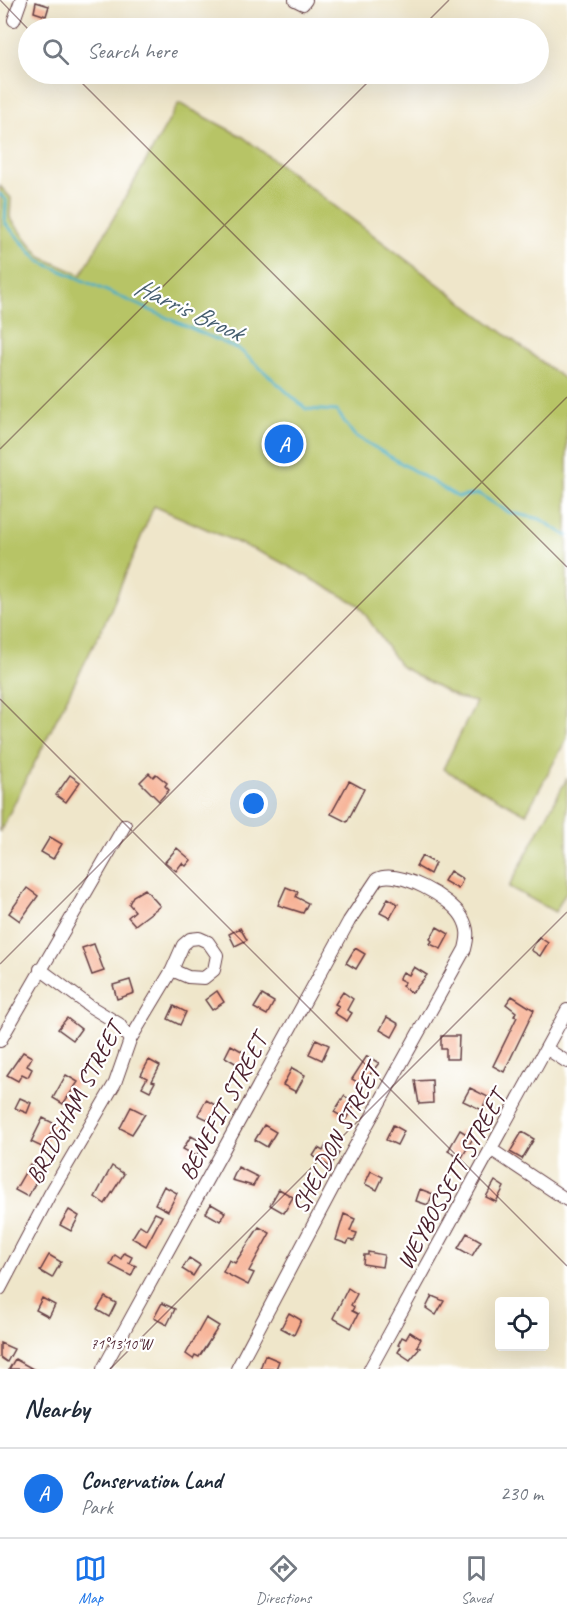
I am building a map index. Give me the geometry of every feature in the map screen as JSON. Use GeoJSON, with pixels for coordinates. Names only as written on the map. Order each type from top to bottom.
{"type":"FeatureCollection","features":[{"type":"Feature","properties":{"kind":"street"},"geometry":{"type":"LineString","coordinates":[[14,20],[21,0]]}},
{"type":"Feature","properties":{"kind":"street"},"geometry":{"type":"LineString","coordinates":[[0,1041],[125,825]]}},
{"type":"Feature","properties":{"kind":"street","name":"BENEFIT STREET"},"geometry":{"type":"LineString","coordinates":[[104,1369],[349,921],[377,879],[391,876],[419,886],[446,901],[460,914],[467,929]]}},
{"type":"Feature","properties":{"kind":"street","name":"SHELDON STREET"},"geometry":{"type":"LineString","coordinates":[[237,1369],[347,1161],[465,949],[467,929]]}},
{"type":"Feature","properties":{"kind":"street"},"geometry":{"type":"LineString","coordinates":[[40,969],[91,1007],[119,1024],[129,1040]]}},
{"type":"Feature","properties":{"kind":"street","name":"BRIDGHAM STREET"},"geometry":{"type":"LineString","coordinates":[[0,1289],[50,1194],[115,1083],[129,1040],[172,970]]}},
{"type":"Feature","properties":{"kind":"street","name":"WEYBOSSETT STREET"},"geometry":{"type":"LineString","coordinates":[[370,1369],[567,1010]]}},
{"type":"Feature","properties":{"kind":"street"},"geometry":{"type":"LineString","coordinates":[[547,1049],[567,1062]]}},
{"type":"Feature","properties":{"kind":"street"},"geometry":{"type":"LineString","coordinates":[[492,1150],[567,1200]]}},
{"type":"Feature","properties":{"kind":"green space"},"geometry":{"type":"Polygon","coordinates":[[[179,103],[243,137],[567,381],[567,738],[526,814],[443,769],[476,702],[458,698],[400,666],[359,605],[275,559],[154,506],[109,614],[0,832],[0,186],[11,198],[10,218],[41,257],[81,275],[179,103]]]}},
{"type":"Feature","properties":{"kind":"green space"},"geometry":{"type":"Polygon","coordinates":[[[567,778],[567,890],[555,912],[509,887],[567,778]]]}},
{"type":"Feature","properties":{"kind":"building"},"geometry":{"type":"Polygon","coordinates":[[[36,2],[49,6],[46,16],[34,12],[36,2]]]}},
{"type":"Feature","properties":{"kind":"building"},"geometry":{"type":"Polygon","coordinates":[[[149,773],[153,777],[156,774],[167,783],[165,786],[169,790],[159,801],[140,782],[149,773]]]}},
{"type":"Feature","properties":{"kind":"building"},"geometry":{"type":"Polygon","coordinates":[[[70,775],[80,782],[66,802],[56,795],[70,775]]]}},
{"type":"Feature","properties":{"kind":"building"},"geometry":{"type":"Polygon","coordinates":[[[349,781],[364,789],[347,822],[331,814],[349,781]]]}},
{"type":"Feature","properties":{"kind":"building"},"geometry":{"type":"Polygon","coordinates":[[[50,837],[62,844],[53,859],[41,852],[50,837]]]}},
{"type":"Feature","properties":{"kind":"building"},"geometry":{"type":"Polygon","coordinates":[[[177,848],[191,860],[186,866],[182,863],[176,871],[165,862],[177,848]]]}},
{"type":"Feature","properties":{"kind":"building"},"geometry":{"type":"Polygon","coordinates":[[[422,856],[435,863],[430,874],[416,866],[422,856]]]}},
{"type":"Feature","properties":{"kind":"building"},"geometry":{"type":"Polygon","coordinates":[[[450,871],[463,879],[458,889],[444,881],[450,871]]]}},
{"type":"Feature","properties":{"kind":"building"},"geometry":{"type":"Polygon","coordinates":[[[286,887],[298,892],[296,897],[308,903],[303,913],[278,905],[286,887]]]}},
{"type":"Feature","properties":{"kind":"building"},"geometry":{"type":"Polygon","coordinates":[[[27,888],[38,896],[20,921],[9,913],[27,888]]]}},
{"type":"Feature","properties":{"kind":"building"},"geometry":{"type":"Polygon","coordinates":[[[145,889],[160,906],[135,925],[128,917],[135,911],[129,904],[133,896],[145,889]]]}},
{"type":"Feature","properties":{"kind":"building"},"geometry":{"type":"Polygon","coordinates":[[[388,898],[398,904],[390,918],[380,913],[388,898]]]}},
{"type":"Feature","properties":{"kind":"building"},"geometry":{"type":"Polygon","coordinates":[[[437,927],[449,934],[441,949],[430,944],[432,941],[430,939],[437,927]]]}},
{"type":"Feature","properties":{"kind":"building"},"geometry":{"type":"Polygon","coordinates":[[[240,928],[247,940],[235,946],[229,934],[240,928]]]}},
{"type":"Feature","properties":{"kind":"building"},"geometry":{"type":"Polygon","coordinates":[[[539,937],[548,943],[540,956],[531,950],[539,937]]]}},
{"type":"Feature","properties":{"kind":"building"},"geometry":{"type":"Polygon","coordinates":[[[94,944],[104,971],[92,975],[82,948],[94,944]]]}},
{"type":"Feature","properties":{"kind":"building"},"geometry":{"type":"Polygon","coordinates":[[[355,948],[365,954],[356,969],[346,963],[355,948]]]}},
{"type":"Feature","properties":{"kind":"building"},"geometry":{"type":"Polygon","coordinates":[[[414,967],[427,975],[412,993],[402,986],[405,982],[399,979],[403,972],[409,975],[414,967]]]}},
{"type":"Feature","properties":{"kind":"building"},"geometry":{"type":"Polygon","coordinates":[[[130,980],[134,993],[117,999],[113,985],[130,980]]]}},
{"type":"Feature","properties":{"kind":"building"},"geometry":{"type":"Polygon","coordinates":[[[217,991],[224,1002],[212,1010],[205,1000],[217,991]]]}},
{"type":"Feature","properties":{"kind":"building"},"geometry":{"type":"Polygon","coordinates":[[[343,992],[353,999],[347,1010],[352,1013],[347,1021],[334,1013],[339,1006],[335,1004],[343,992]]]}},
{"type":"Feature","properties":{"kind":"building"},"geometry":{"type":"Polygon","coordinates":[[[262,995],[274,1002],[267,1015],[254,1008],[262,995]]]}},
{"type":"Feature","properties":{"kind":"building"},"geometry":{"type":"Polygon","coordinates":[[[512,996],[534,1010],[504,1072],[493,1066],[517,1017],[514,1016],[516,1012],[506,1004],[512,996]]]}},
{"type":"Feature","properties":{"kind":"building"},"geometry":{"type":"Polygon","coordinates":[[[174,1006],[186,1012],[180,1025],[168,1019],[174,1006]]]}},
{"type":"Feature","properties":{"kind":"building"},"geometry":{"type":"Polygon","coordinates":[[[387,1017],[399,1024],[392,1037],[380,1030],[387,1017]]]}},
{"type":"Feature","properties":{"kind":"building"},"geometry":{"type":"Polygon","coordinates":[[[67,1018],[81,1029],[73,1040],[58,1029],[67,1018]]]}},
{"type":"Feature","properties":{"kind":"building"},"geometry":{"type":"Polygon","coordinates":[[[441,1036],[459,1036],[458,1059],[446,1059],[446,1049],[441,1049],[441,1036]]]}},
{"type":"Feature","properties":{"kind":"building"},"geometry":{"type":"Polygon","coordinates":[[[316,1039],[329,1045],[322,1060],[309,1054],[316,1039]]]}},
{"type":"Feature","properties":{"kind":"building"},"geometry":{"type":"Polygon","coordinates":[[[231,1045],[245,1053],[242,1067],[225,1057],[231,1045]]]}},
{"type":"Feature","properties":{"kind":"building"},"geometry":{"type":"Polygon","coordinates":[[[23,1052],[32,1057],[27,1066],[32,1069],[28,1077],[22,1074],[18,1081],[7,1075],[23,1052]]]}},
{"type":"Feature","properties":{"kind":"building"},"geometry":{"type":"Polygon","coordinates":[[[367,1056],[379,1063],[362,1085],[352,1079],[367,1056]]]}},
{"type":"Feature","properties":{"kind":"building"},"geometry":{"type":"Polygon","coordinates":[[[149,1060],[160,1066],[152,1081],[155,1082],[150,1091],[142,1087],[147,1078],[141,1075],[149,1060]]]}},
{"type":"Feature","properties":{"kind":"building"},"geometry":{"type":"Polygon","coordinates":[[[292,1068],[305,1075],[296,1092],[283,1085],[292,1068]]]}},
{"type":"Feature","properties":{"kind":"building"},"geometry":{"type":"Polygon","coordinates":[[[66,1075],[78,1082],[63,1104],[53,1098],[66,1075]]]}},
{"type":"Feature","properties":{"kind":"building"},"geometry":{"type":"Polygon","coordinates":[[[432,1080],[433,1103],[419,1104],[415,1081],[432,1080]]]}},
{"type":"Feature","properties":{"kind":"building"},"geometry":{"type":"Polygon","coordinates":[[[470,1088],[488,1097],[482,1110],[463,1101],[470,1088]]]}},
{"type":"Feature","properties":{"kind":"building"},"geometry":{"type":"Polygon","coordinates":[[[344,1096],[356,1103],[346,1119],[334,1112],[344,1096]]]}},
{"type":"Feature","properties":{"kind":"building"},"geometry":{"type":"Polygon","coordinates":[[[20,1098],[31,1103],[27,1113],[15,1108],[20,1098]]]}},
{"type":"Feature","properties":{"kind":"building"},"geometry":{"type":"Polygon","coordinates":[[[206,1100],[219,1107],[211,1121],[198,1115],[206,1100]]]}},
{"type":"Feature","properties":{"kind":"building"},"geometry":{"type":"Polygon","coordinates":[[[131,1107],[145,1114],[132,1134],[120,1128],[131,1107]]]}},
{"type":"Feature","properties":{"kind":"building"},"geometry":{"type":"Polygon","coordinates":[[[43,1118],[55,1124],[44,1148],[31,1142],[43,1118]]]}},
{"type":"Feature","properties":{"kind":"building"},"geometry":{"type":"Polygon","coordinates":[[[264,1125],[276,1132],[267,1147],[255,1140],[264,1125]]]}},
{"type":"Feature","properties":{"kind":"building"},"geometry":{"type":"Polygon","coordinates":[[[393,1125],[404,1131],[397,1145],[386,1140],[393,1125]]]}},
{"type":"Feature","properties":{"kind":"building"},"geometry":{"type":"Polygon","coordinates":[[[460,1130],[473,1138],[461,1159],[448,1151],[460,1130]]]}},
{"type":"Feature","properties":{"kind":"building"},"geometry":{"type":"Polygon","coordinates":[[[522,1132],[534,1139],[522,1159],[510,1152],[522,1132]]]}},
{"type":"Feature","properties":{"kind":"building"},"geometry":{"type":"Polygon","coordinates":[[[191,1136],[204,1143],[196,1156],[183,1149],[191,1136]]]}},
{"type":"Feature","properties":{"kind":"building"},"geometry":{"type":"Polygon","coordinates":[[[326,1145],[339,1153],[330,1167],[313,1156],[318,1148],[323,1151],[326,1145]]]}},
{"type":"Feature","properties":{"kind":"building"},"geometry":{"type":"Polygon","coordinates":[[[30,1164],[42,1170],[28,1197],[15,1190],[30,1164]]]}},
{"type":"Feature","properties":{"kind":"building"},"geometry":{"type":"Polygon","coordinates":[[[112,1166],[124,1174],[105,1204],[95,1197],[112,1166]]]}},
{"type":"Feature","properties":{"kind":"building"},"geometry":{"type":"Polygon","coordinates":[[[238,1167],[258,1177],[253,1186],[232,1180],[238,1167]]]}},
{"type":"Feature","properties":{"kind":"building"},"geometry":{"type":"Polygon","coordinates":[[[371,1171],[383,1177],[377,1190],[365,1184],[371,1171]]]}},
{"type":"Feature","properties":{"kind":"building"},"geometry":{"type":"Polygon","coordinates":[[[495,1181],[504,1187],[496,1202],[486,1197],[495,1181]]]}},
{"type":"Feature","properties":{"kind":"building"},"geometry":{"type":"Polygon","coordinates":[[[164,1186],[177,1193],[168,1211],[155,1204],[164,1186]]]}},
{"type":"Feature","properties":{"kind":"building"},"geometry":{"type":"Polygon","coordinates":[[[279,1189],[293,1197],[284,1213],[270,1205],[279,1189]]]}},
{"type":"Feature","properties":{"kind":"building"},"geometry":{"type":"Polygon","coordinates":[[[420,1189],[433,1194],[428,1205],[416,1201],[420,1189]]]}},
{"type":"Feature","properties":{"kind":"building"},"geometry":{"type":"Polygon","coordinates":[[[211,1204],[225,1212],[220,1221],[206,1213],[211,1204]]]}},
{"type":"Feature","properties":{"kind":"building"},"geometry":{"type":"Polygon","coordinates":[[[69,1210],[79,1216],[71,1231],[60,1225],[69,1210]]]}},
{"type":"Feature","properties":{"kind":"building"},"geometry":{"type":"Polygon","coordinates":[[[155,1213],[162,1216],[146,1246],[132,1238],[140,1225],[146,1229],[155,1213]]]}},
{"type":"Feature","properties":{"kind":"building"},"geometry":{"type":"Polygon","coordinates":[[[344,1214],[355,1219],[350,1231],[357,1233],[354,1241],[349,1240],[347,1244],[336,1240],[344,1214]]]}},
{"type":"Feature","properties":{"kind":"building"},"geometry":{"type":"Polygon","coordinates":[[[259,1227],[270,1233],[249,1271],[254,1273],[248,1285],[223,1272],[229,1260],[235,1263],[259,1227]]]}},
{"type":"Feature","properties":{"kind":"building"},"geometry":{"type":"Polygon","coordinates":[[[467,1233],[481,1241],[472,1256],[458,1248],[467,1233]]]}},
{"type":"Feature","properties":{"kind":"building"},"geometry":{"type":"Polygon","coordinates":[[[368,1252],[384,1255],[382,1267],[363,1264],[364,1255],[368,1255],[368,1252]]]}},
{"type":"Feature","properties":{"kind":"building"},"geometry":{"type":"Polygon","coordinates":[[[124,1253],[132,1257],[129,1263],[136,1266],[131,1276],[110,1265],[115,1255],[121,1259],[124,1253]]]}},
{"type":"Feature","properties":{"kind":"building"},"geometry":{"type":"Polygon","coordinates":[[[49,1255],[61,1262],[52,1278],[40,1271],[49,1255]]]}},
{"type":"Feature","properties":{"kind":"building"},"geometry":{"type":"Polygon","coordinates":[[[189,1258],[200,1265],[193,1276],[182,1269],[189,1258]]]}},
{"type":"Feature","properties":{"kind":"building"},"geometry":{"type":"Polygon","coordinates":[[[348,1288],[357,1294],[351,1305],[354,1307],[352,1311],[358,1314],[351,1328],[333,1318],[348,1288]]]}},
{"type":"Feature","properties":{"kind":"building"},"geometry":{"type":"Polygon","coordinates":[[[432,1296],[444,1301],[436,1315],[426,1308],[432,1296]]]}},
{"type":"Feature","properties":{"kind":"building"},"geometry":{"type":"Polygon","coordinates":[[[105,1297],[116,1303],[109,1317],[97,1310],[105,1297]]]}},
{"type":"Feature","properties":{"kind":"building"},"geometry":{"type":"Polygon","coordinates":[[[42,1298],[55,1305],[49,1317],[36,1310],[42,1298]]]}},
{"type":"Feature","properties":{"kind":"building"},"geometry":{"type":"Polygon","coordinates":[[[162,1303],[175,1309],[167,1325],[154,1318],[162,1303]]]}},
{"type":"Feature","properties":{"kind":"building"},"geometry":{"type":"Polygon","coordinates":[[[289,1313],[301,1320],[294,1335],[281,1328],[289,1313]]]}},
{"type":"Feature","properties":{"kind":"building"},"geometry":{"type":"Polygon","coordinates":[[[206,1318],[219,1326],[199,1357],[195,1355],[193,1359],[186,1354],[206,1318]]]}},
{"type":"Feature","properties":{"kind":"building"},"geometry":{"type":"Polygon","coordinates":[[[410,1332],[421,1339],[417,1346],[420,1348],[410,1360],[398,1352],[401,1347],[398,1345],[402,1337],[406,1339],[410,1332]]]}},
{"type":"Feature","properties":{"kind":"building"},"geometry":{"type":"Polygon","coordinates":[[[0,1343],[14,1349],[7,1362],[0,1357],[0,1343]]]}},
{"type":"Feature","properties":{"kind":"building"},"geometry":{"type":"Polygon","coordinates":[[[265,1355],[279,1361],[276,1369],[260,1369],[265,1355]]]}},
{"type":"Feature","properties":{"kind":"building"},"geometry":{"type":"Polygon","coordinates":[[[15,1359],[33,1369],[9,1369],[15,1359]]]}},
{"type":"Feature","properties":{"kind":"waterway","name":"Harris Brook"},"geometry":{"type":"LineString","coordinates":[[0,194],[6,200],[5,223],[39,261],[240,350],[306,409],[337,411],[354,435],[458,497],[479,494],[508,512],[540,519],[567,536]]}},
{"type":"Feature","properties":{"kind":"place","name":"Conservation Land"},"geometry":{"type":"Point","coordinates":[284,444]}}]}
